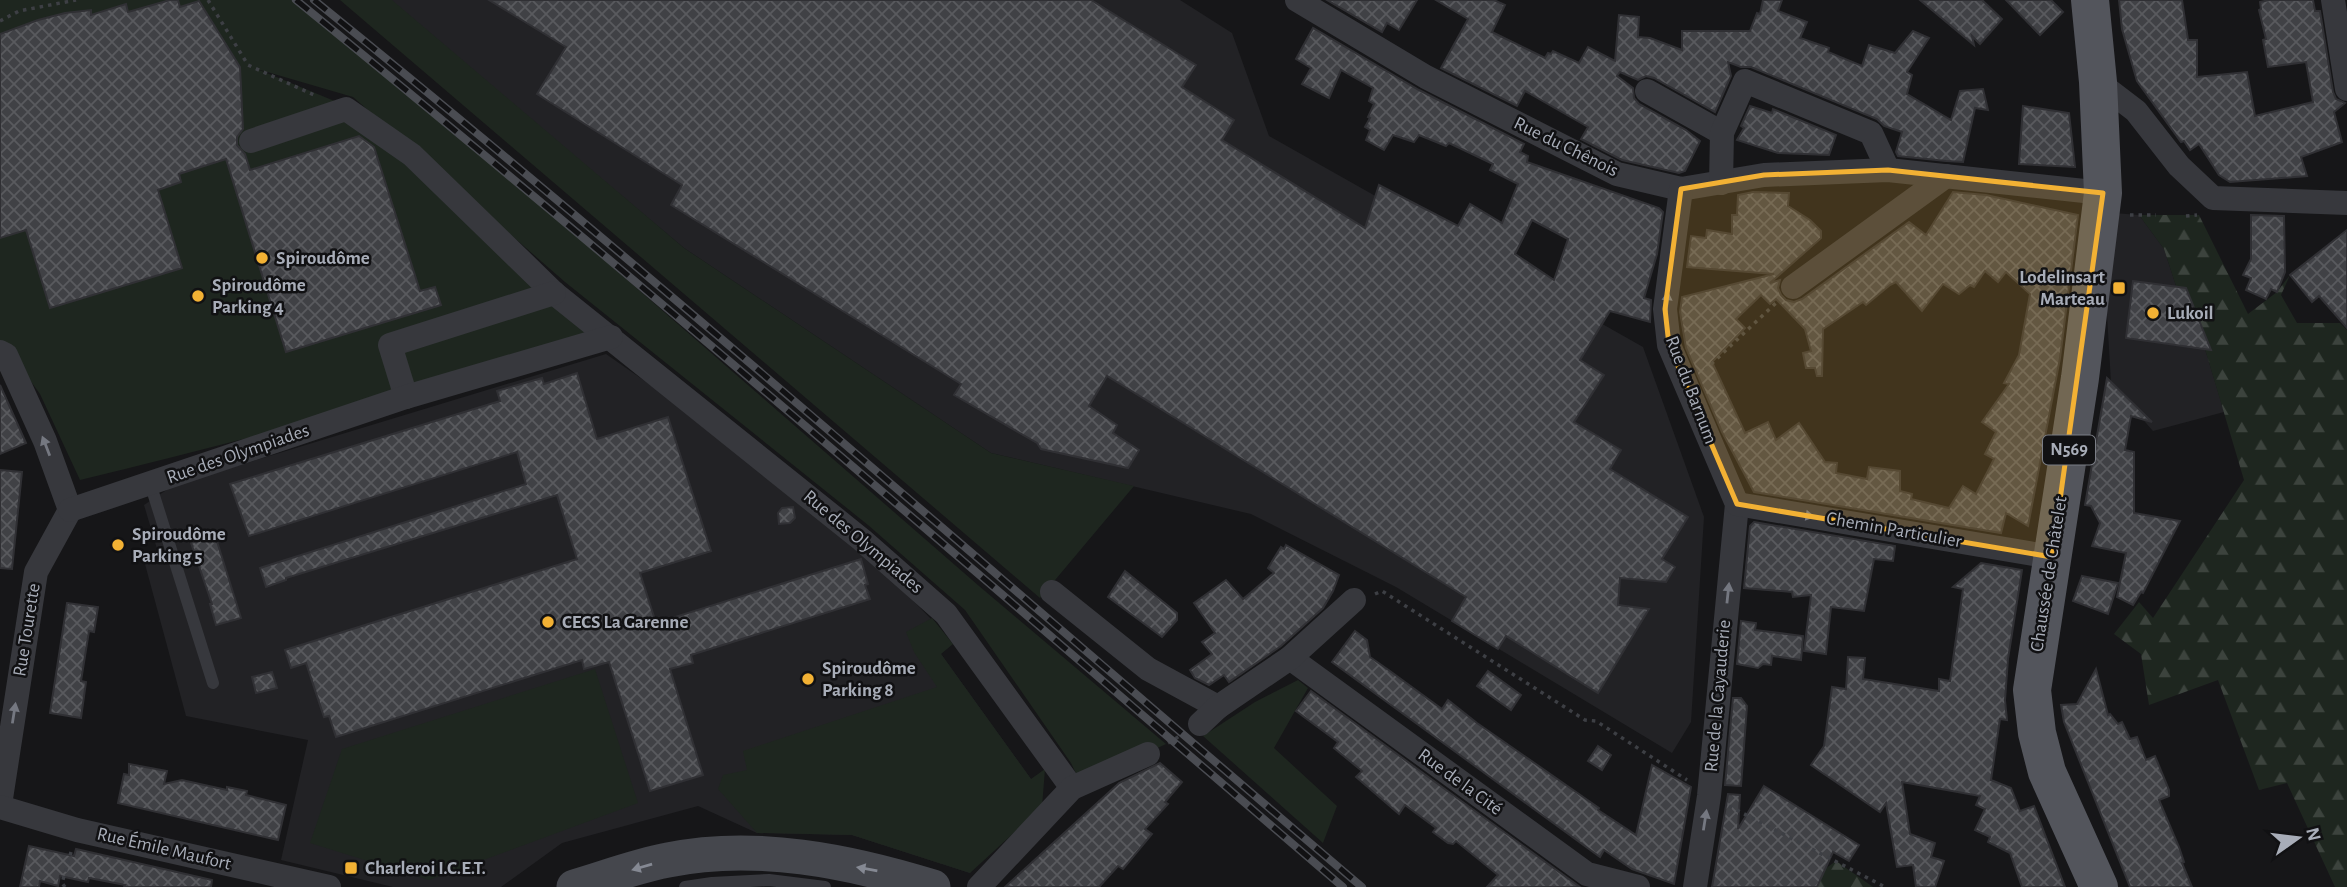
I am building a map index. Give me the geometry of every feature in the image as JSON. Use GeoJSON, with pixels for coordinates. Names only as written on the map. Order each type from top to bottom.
{"type":"FeatureCollection","features":[{"type":"Feature","properties":{"kind":"main road","name":"Chaussée de Châtelet"},"geometry":{"type":"LineString","coordinates":[[2090,0],[2098,82],[2103,193],[2080,378],[2032,690],[2037,733],[2047,772],[2099,887]]}},
{"type":"Feature","properties":{"kind":"street","name":"Rue du Chênois"},"geometry":{"type":"LineString","coordinates":[[1297,0],[1426,77],[1617,174],[1681,189],[1764,176],[1888,170],[2103,193]]}},
{"type":"Feature","properties":{"kind":"street"},"geometry":{"type":"LineString","coordinates":[[2333,0],[2347,89]]}},
{"type":"Feature","properties":{"kind":"street"},"geometry":{"type":"LineString","coordinates":[[1721,183],[1722,133],[1745,81],[1871,133],[1888,170]]}},
{"type":"Feature","properties":{"kind":"street"},"geometry":{"type":"LineString","coordinates":[[2098,82],[2136,111],[2179,166],[2213,198],[2347,202]]}},
{"type":"Feature","properties":{"kind":"street"},"geometry":{"type":"LineString","coordinates":[[1647,91],[1722,133]]}},
{"type":"Feature","properties":{"kind":"street"},"geometry":{"type":"LineString","coordinates":[[251,141],[346,109]]}},
{"type":"Feature","properties":{"kind":"street","name":"Rue des Olympiades"},"geometry":{"type":"LineString","coordinates":[[346,109],[412,155],[554,293],[862,540],[930,599],[946,614],[1072,788]]}},
{"type":"Feature","properties":{"kind":"street"},"geometry":{"type":"LineString","coordinates":[[1793,287],[1946,177]]}},
{"type":"Feature","properties":{"kind":"street","name":"Rue du Barnum"},"geometry":{"type":"LineString","coordinates":[[1681,189],[1665,309],[1669,345],[1737,504]]}},
{"type":"Feature","properties":{"kind":"street"},"geometry":{"type":"LineString","coordinates":[[406,397],[390,345],[554,293]]}},
{"type":"Feature","properties":{"kind":"street","name":"Rue des Olympiades"},"geometry":{"type":"LineString","coordinates":[[69,510],[406,397],[611,337]]}},
{"type":"Feature","properties":{"kind":"street"},"geometry":{"type":"LineString","coordinates":[[0,352],[6,355],[40,430],[69,510]]}},
{"type":"Feature","properties":{"kind":"street","name":"Chemin Particulier"},"geometry":{"type":"LineString","coordinates":[[1737,504],[2052,557]]}},
{"type":"Feature","properties":{"kind":"street","name":"Rue de la Cayauderie"},"geometry":{"type":"LineString","coordinates":[[1695,887],[1709,796],[1737,504]]}},
{"type":"Feature","properties":{"kind":"street","name":"Rue Tourette"},"geometry":{"type":"LineString","coordinates":[[0,806],[36,572],[69,510]]}},
{"type":"Feature","properties":{"kind":"street"},"geometry":{"type":"LineString","coordinates":[[1052,592],[1209,716],[1290,658],[1354,600]]}},
{"type":"Feature","properties":{"kind":"street","name":"Rue de la Cité"},"geometry":{"type":"LineString","coordinates":[[1290,658],[1587,874],[1639,887]]}},
{"type":"Feature","properties":{"kind":"street"},"geometry":{"type":"LineString","coordinates":[[979,887],[1072,788],[1148,754]]}},
{"type":"Feature","properties":{"kind":"street","name":"Rue Émile Maufort"},"geometry":{"type":"LineString","coordinates":[[0,806],[77,830],[329,887]]}},
{"type":"Feature","properties":{"kind":"street"},"geometry":{"type":"LineString","coordinates":[[575,887],[668,860],[727,854],[797,856],[888,873],[925,886]]}},
{"type":"Feature","properties":{"kind":"lane"},"geometry":{"type":"LineString","coordinates":[[150,483],[155,521],[213,683]]}},
{"type":"Feature","properties":{"kind":"lane"},"geometry":{"type":"LineString","coordinates":[[685,887],[769,880],[825,887]]}},
{"type":"Feature","properties":{"kind":"path"},"geometry":{"type":"LineString","coordinates":[[0,21],[19,11],[76,0]]}},
{"type":"Feature","properties":{"kind":"path"},"geometry":{"type":"LineString","coordinates":[[208,0],[248,65],[346,109]]}},
{"type":"Feature","properties":{"kind":"path"},"geometry":{"type":"LineString","coordinates":[[1686,388],[1793,287]]}},
{"type":"Feature","properties":{"kind":"path"},"geometry":{"type":"LineString","coordinates":[[1354,600],[1382,592],[1585,720],[1596,721],[1653,756],[1709,796],[1885,887]]}},
{"type":"Feature","properties":{"kind":"path"},"geometry":{"type":"LineString","coordinates":[[1148,754],[1209,716]]}},
{"type":"Feature","properties":{"kind":"path"},"geometry":{"type":"LineString","coordinates":[[65,887],[62,883],[77,830]]}},
{"type":"Feature","properties":{"kind":"highlighted area"},"geometry":{"type":"Polygon","coordinates":[[[1888,170],[2103,193],[2052,557],[1737,504],[1669,345],[1665,309],[1681,189],[1764,175],[1888,170]]]}},
{"type":"Feature","properties":{"kind":"shaded area"},"geometry":{"type":"Polygon","coordinates":[[[388,0],[1180,0],[1232,33],[1269,136],[1643,347],[1704,517],[1691,722],[1672,753],[1396,587],[1251,514],[991,453],[684,248],[388,0]]]}},
{"type":"Feature","properties":{"kind":"shaded area"},"geometry":{"type":"Polygon","coordinates":[[[2101,212],[2139,215],[2164,249],[2176,286],[2205,349],[2224,412],[2153,431],[2111,383],[2101,212]]]}},
{"type":"Feature","properties":{"kind":"shaded area","name":"CECS La Garenne"},"geometry":{"type":"Polygon","coordinates":[[[606,354],[685,409],[864,551],[938,626],[941,654],[1031,779],[970,873],[852,835],[757,833],[698,806],[562,843],[501,887],[393,887],[281,860],[308,740],[186,716],[145,564],[160,559],[144,505],[174,485],[606,354]]]}},
{"type":"Feature","properties":{"kind":"green space","name":"Spiroudôme"},"geometry":{"type":"Polygon","coordinates":[[[0,0],[293,0],[455,130],[979,586],[1166,744],[1081,784],[1071,763],[965,610],[868,525],[565,282],[353,97],[257,69],[349,107],[611,337],[346,412],[80,480],[40,394],[3,343],[0,343],[0,0]]]}},
{"type":"Feature","properties":{"kind":"green space"},"geometry":{"type":"Polygon","coordinates":[[[340,0],[392,0],[684,248],[991,453],[1134,486],[1040,598],[340,0]]]}},
{"type":"Feature","properties":{"kind":"green space"},"geometry":{"type":"Polygon","coordinates":[[[2139,215],[2199,215],[2248,314],[2277,292],[2290,275],[2281,295],[2297,323],[2340,323],[2347,330],[2347,887],[2335,887],[2287,783],[2259,790],[2218,680],[2149,705],[2141,654],[2114,634],[2139,602],[2153,618],[2244,480],[2205,349],[2176,286],[2164,249],[2139,215]]]}},
{"type":"Feature","properties":{"kind":"green space"},"geometry":{"type":"Polygon","coordinates":[[[932,618],[953,644],[941,654],[1031,779],[1045,769],[1042,807],[970,873],[852,835],[757,833],[718,789],[723,775],[747,770],[743,751],[937,687],[914,652],[906,632],[932,618]]]}},
{"type":"Feature","properties":{"kind":"green space"},"geometry":{"type":"Polygon","coordinates":[[[595,669],[638,803],[429,880],[310,843],[342,749],[595,669]]]}},
{"type":"Feature","properties":{"kind":"green space"},"geometry":{"type":"Polygon","coordinates":[[[1298,680],[1308,688],[1274,748],[1337,806],[1323,843],[1203,736],[1255,702],[1298,680]]]}},
{"type":"Feature","properties":{"kind":"green space"},"geometry":{"type":"Polygon","coordinates":[[[1836,861],[1873,887],[1817,887],[1825,869],[1836,861]]]}},
{"type":"Feature","properties":{"kind":"building"},"geometry":{"type":"Polygon","coordinates":[[[178,0],[180,7],[199,1],[240,67],[243,129],[237,137],[237,145],[245,154],[250,170],[359,136],[374,147],[420,291],[435,287],[441,305],[286,352],[226,159],[179,174],[181,182],[158,190],[182,268],[50,308],[26,230],[0,238],[0,34],[65,13],[91,10],[91,15],[126,4],[128,12],[178,0]]]}},
{"type":"Feature","properties":{"kind":"building"},"geometry":{"type":"Polygon","coordinates":[[[489,0],[1091,0],[1196,65],[1182,87],[1234,120],[1222,140],[1365,228],[1379,185],[1458,226],[1470,204],[1502,223],[1518,184],[1490,170],[1493,164],[1449,143],[1446,146],[1419,135],[1414,142],[1393,135],[1384,150],[1366,140],[1370,130],[1365,127],[1374,104],[1369,101],[1373,88],[1341,70],[1329,98],[1302,84],[1311,68],[1296,59],[1313,28],[1419,90],[1524,144],[1520,152],[1528,156],[1527,162],[1659,208],[1663,212],[1657,254],[1644,298],[1651,300],[1650,322],[1610,311],[1580,360],[1604,375],[1574,422],[1621,450],[1610,469],[1688,517],[1662,559],[1675,567],[1666,582],[1620,578],[1618,605],[1649,609],[1598,693],[1506,636],[1498,649],[1452,621],[1466,597],[1107,376],[1089,406],[1117,425],[1113,433],[1139,450],[1128,468],[1041,449],[1037,443],[954,395],[961,384],[671,205],[682,185],[537,94],[566,47],[489,0]],[[1532,220],[1515,254],[1554,280],[1568,239],[1532,220]]]}},
{"type":"Feature","properties":{"kind":"building"},"geometry":{"type":"Polygon","coordinates":[[[1327,0],[1417,0],[1399,30],[1387,23],[1382,32],[1327,0]]]}},
{"type":"Feature","properties":{"kind":"building"},"geometry":{"type":"Polygon","coordinates":[[[1436,0],[1494,0],[1505,5],[1492,32],[1545,58],[1553,51],[1579,63],[1588,47],[1615,61],[1619,15],[1639,17],[1638,37],[1650,38],[1682,50],[1682,31],[1750,31],[1757,13],[1760,14],[1763,0],[1782,0],[1778,11],[1807,22],[1800,38],[1829,48],[1828,52],[1862,66],[1869,45],[1895,53],[1913,31],[1929,38],[1907,72],[1912,75],[1907,94],[1951,120],[1960,91],[1983,89],[1988,110],[1975,108],[1963,162],[1946,161],[1898,156],[1896,152],[1902,132],[1751,67],[1741,67],[1728,62],[1731,76],[1715,112],[1654,78],[1646,76],[1638,80],[1620,72],[1617,76],[1633,88],[1634,98],[1639,104],[1686,130],[1700,141],[1685,171],[1679,173],[1622,160],[1581,139],[1588,127],[1525,91],[1517,106],[1441,68],[1468,19],[1436,0]]]}},
{"type":"Feature","properties":{"kind":"building"},"geometry":{"type":"Polygon","coordinates":[[[1920,0],[1982,0],[2002,19],[1980,44],[1972,36],[1974,45],[1920,0]]]}},
{"type":"Feature","properties":{"kind":"building"},"geometry":{"type":"Polygon","coordinates":[[[2006,0],[2051,0],[2063,12],[2040,35],[2006,0]]]}},
{"type":"Feature","properties":{"kind":"building"},"geometry":{"type":"Polygon","coordinates":[[[2119,0],[2182,0],[2188,40],[2197,40],[2197,77],[2247,72],[2255,116],[2313,102],[2306,62],[2268,67],[2260,2],[2313,0],[2315,11],[2320,11],[2333,92],[2336,99],[2345,103],[2334,112],[2342,142],[2301,157],[2307,176],[2230,182],[2219,175],[2199,144],[2190,150],[2184,141],[2181,142],[2137,81],[2122,29],[2119,0]]]}},
{"type":"Feature","properties":{"kind":"building"},"geometry":{"type":"Polygon","coordinates":[[[1750,106],[1772,113],[1773,109],[1836,135],[1829,155],[1778,153],[1737,140],[1744,128],[1741,126],[1750,106]]]}},
{"type":"Feature","properties":{"kind":"building"},"geometry":{"type":"Polygon","coordinates":[[[2023,106],[2069,113],[2075,167],[2019,164],[2023,106]]]}},
{"type":"Feature","properties":{"kind":"building"},"geometry":{"type":"Polygon","coordinates":[[[1753,192],[1789,193],[1788,206],[1810,220],[1821,231],[1821,238],[1770,283],[1780,280],[1778,288],[1781,295],[1794,302],[1802,299],[1909,222],[1926,235],[1953,192],[1986,195],[2078,215],[2060,358],[2028,526],[2006,513],[2001,533],[1754,492],[1722,432],[1686,348],[1680,312],[1682,297],[1774,274],[1687,267],[1691,236],[1706,238],[1707,230],[1732,234],[1732,215],[1737,215],[1738,195],[1753,192]],[[1985,271],[1974,287],[1970,285],[1959,294],[1943,284],[1922,311],[1896,282],[1890,285],[1866,305],[1863,302],[1823,329],[1822,376],[1817,376],[1815,368],[1806,368],[1803,353],[1811,351],[1805,329],[1776,299],[1770,304],[1761,295],[1736,319],[1745,328],[1712,362],[1745,433],[1768,422],[1776,440],[1799,423],[1825,462],[1837,463],[1836,473],[1867,479],[1869,467],[1900,471],[1900,491],[1912,494],[1911,499],[1949,508],[1963,486],[1976,494],[1994,459],[1985,454],[1996,432],[1982,422],[2009,384],[2004,383],[2019,355],[2030,294],[2006,272],[1998,282],[1985,271]]]}},
{"type":"Feature","properties":{"kind":"building"},"geometry":{"type":"Polygon","coordinates":[[[2251,215],[2284,216],[2285,272],[2277,292],[2271,289],[2266,299],[2246,290],[2251,278],[2243,275],[2251,259],[2251,215]]]}},
{"type":"Feature","properties":{"kind":"building"},"geometry":{"type":"Polygon","coordinates":[[[2347,230],[2347,328],[2319,296],[2312,302],[2290,275],[2347,230]]]}},
{"type":"Feature","properties":{"kind":"building","name":"Lukoil"},"geometry":{"type":"Polygon","coordinates":[[[2133,281],[2186,288],[2211,350],[2126,338],[2133,281]]]}},
{"type":"Feature","properties":{"kind":"building"},"geometry":{"type":"Polygon","coordinates":[[[577,373],[597,439],[668,417],[711,551],[640,573],[656,623],[861,559],[870,599],[691,655],[693,663],[670,669],[703,775],[650,791],[609,662],[584,669],[582,660],[336,737],[329,716],[324,717],[306,663],[291,668],[285,650],[577,559],[557,495],[286,578],[266,587],[260,568],[526,484],[517,452],[249,536],[230,484],[500,401],[497,391],[542,378],[544,384],[577,373]]]}},
{"type":"Feature","properties":{"kind":"building"},"geometry":{"type":"Polygon","coordinates":[[[2107,378],[2152,422],[2131,416],[2125,450],[2134,452],[2134,513],[2180,521],[2143,593],[2141,592],[2133,605],[2117,597],[2126,553],[2092,546],[2100,523],[2091,506],[2085,505],[2107,378]]]}},
{"type":"Feature","properties":{"kind":"building"},"geometry":{"type":"Polygon","coordinates":[[[0,385],[26,443],[0,454],[0,385]]]}},
{"type":"Feature","properties":{"kind":"building"},"geometry":{"type":"Polygon","coordinates":[[[0,470],[22,472],[12,569],[0,568],[0,470]]]}},
{"type":"Feature","properties":{"kind":"building"},"geometry":{"type":"Polygon","coordinates":[[[793,507],[795,518],[790,523],[779,524],[778,513],[782,508],[793,507]]]}},
{"type":"Feature","properties":{"kind":"building"},"geometry":{"type":"Polygon","coordinates":[[[1754,522],[1895,546],[1893,561],[1874,559],[1864,611],[1831,607],[1826,654],[1804,651],[1811,595],[1793,597],[1792,592],[1744,588],[1750,526],[1754,522]]]}},
{"type":"Feature","properties":{"kind":"building"},"geometry":{"type":"Polygon","coordinates":[[[215,535],[241,618],[216,625],[212,604],[191,543],[215,535]]]}},
{"type":"Feature","properties":{"kind":"building"},"geometry":{"type":"Polygon","coordinates":[[[1286,545],[1339,575],[1323,608],[1281,646],[1229,682],[1224,675],[1209,685],[1195,678],[1190,670],[1212,654],[1202,642],[1215,633],[1194,603],[1226,580],[1243,599],[1274,573],[1268,568],[1281,547],[1284,549],[1286,545]]]}},
{"type":"Feature","properties":{"kind":"building"},"geometry":{"type":"Polygon","coordinates":[[[1981,563],[2022,570],[2008,659],[2005,700],[2007,720],[2000,719],[1991,780],[2011,788],[2020,811],[2034,806],[2065,887],[2022,887],[2010,853],[1988,842],[1990,837],[1975,830],[1985,809],[1976,805],[1980,796],[1902,782],[1910,834],[1935,843],[1931,857],[1944,861],[1935,887],[1916,887],[1913,865],[1897,867],[1886,803],[1880,812],[1811,765],[1824,746],[1832,687],[1846,689],[1848,657],[1865,658],[1863,679],[1939,691],[1939,679],[1950,681],[1963,589],[1953,587],[1981,563]]]}},
{"type":"Feature","properties":{"kind":"building"},"geometry":{"type":"Polygon","coordinates":[[[1125,571],[1177,613],[1177,620],[1162,637],[1108,597],[1125,571]]]}},
{"type":"Feature","properties":{"kind":"building"},"geometry":{"type":"Polygon","coordinates":[[[2082,576],[2118,583],[2108,614],[2073,601],[2082,576]]]}},
{"type":"Feature","properties":{"kind":"building"},"geometry":{"type":"Polygon","coordinates":[[[67,603],[98,607],[94,632],[89,631],[81,681],[86,682],[81,718],[50,713],[67,603]]]}},
{"type":"Feature","properties":{"kind":"building"},"geometry":{"type":"Polygon","coordinates":[[[1741,621],[1756,623],[1755,630],[1803,636],[1801,660],[1772,656],[1771,665],[1763,664],[1758,668],[1737,664],[1741,621]]]}},
{"type":"Feature","properties":{"kind":"building"},"geometry":{"type":"Polygon","coordinates":[[[1355,631],[1367,640],[1370,657],[1442,709],[1448,700],[1636,835],[1652,765],[1691,787],[1674,884],[1632,869],[1604,850],[1600,857],[1332,662],[1355,631]]]}},
{"type":"Feature","properties":{"kind":"building"},"geometry":{"type":"Polygon","coordinates":[[[2096,669],[2108,715],[2118,724],[2122,722],[2130,739],[2137,737],[2146,760],[2155,756],[2169,790],[2169,796],[2159,800],[2192,887],[2130,887],[2064,722],[2061,705],[2077,704],[2096,669]]]}},
{"type":"Feature","properties":{"kind":"building"},"geometry":{"type":"Polygon","coordinates":[[[1488,671],[1521,695],[1511,710],[1477,686],[1488,671]]]}},
{"type":"Feature","properties":{"kind":"building"},"geometry":{"type":"Polygon","coordinates":[[[272,672],[277,688],[256,693],[252,677],[272,672]]]}},
{"type":"Feature","properties":{"kind":"building"},"geometry":{"type":"Polygon","coordinates":[[[1311,691],[1580,887],[1487,887],[1498,875],[1456,841],[1453,844],[1448,843],[1433,832],[1436,828],[1405,805],[1399,814],[1356,777],[1362,771],[1334,748],[1338,742],[1296,711],[1311,691]]]}},
{"type":"Feature","properties":{"kind":"building"},"geometry":{"type":"Polygon","coordinates":[[[1733,698],[1741,698],[1747,706],[1741,786],[1725,785],[1733,698]]]}},
{"type":"Feature","properties":{"kind":"building"},"geometry":{"type":"Polygon","coordinates":[[[1598,746],[1611,755],[1602,770],[1588,761],[1598,746]]]}},
{"type":"Feature","properties":{"kind":"building"},"geometry":{"type":"Polygon","coordinates":[[[1160,763],[1182,782],[1165,802],[1168,804],[1145,829],[1152,834],[1123,869],[1118,866],[1099,887],[1005,887],[1119,783],[1160,763]]]}},
{"type":"Feature","properties":{"kind":"building"},"geometry":{"type":"Polygon","coordinates":[[[129,764],[167,771],[164,784],[182,780],[227,790],[227,787],[247,791],[246,795],[286,805],[278,840],[118,803],[124,774],[129,775],[129,764]]]}},
{"type":"Feature","properties":{"kind":"building"},"geometry":{"type":"Polygon","coordinates":[[[1764,786],[1859,845],[1849,861],[1833,852],[1817,887],[1712,887],[1728,794],[1740,795],[1738,829],[1764,786]]]}},
{"type":"Feature","properties":{"kind":"building"},"geometry":{"type":"Polygon","coordinates":[[[29,846],[74,856],[76,849],[212,880],[211,887],[124,887],[125,885],[89,878],[88,882],[60,876],[58,886],[40,881],[39,887],[20,887],[29,846]]]}},
{"type":"Feature","properties":{"kind":"railway"},"geometry":{"type":"LineString","coordinates":[[296,0],[692,329],[1343,887]]}},
{"type":"Feature","properties":{"kind":"railway"},"geometry":{"type":"LineString","coordinates":[[314,0],[579,218],[1362,887]]}},
{"type":"Feature","properties":{"kind":"place","name":"Spiroudôme"},"geometry":{"type":"Point","coordinates":[262,258]}},
{"type":"Feature","properties":{"kind":"place","name":"Lodelinsart Marteau"},"geometry":{"type":"Point","coordinates":[2119,288]}},
{"type":"Feature","properties":{"kind":"place","name":"Spiroudôme Parking 4"},"geometry":{"type":"Point","coordinates":[198,296]}},
{"type":"Feature","properties":{"kind":"place","name":"Lukoil"},"geometry":{"type":"Point","coordinates":[2153,313]}},
{"type":"Feature","properties":{"kind":"place","name":"Spiroudôme Parking 5"},"geometry":{"type":"Point","coordinates":[118,545]}},
{"type":"Feature","properties":{"kind":"place","name":"CECS La Garenne"},"geometry":{"type":"Point","coordinates":[548,622]}},
{"type":"Feature","properties":{"kind":"place","name":"Spiroudôme Parking 8"},"geometry":{"type":"Point","coordinates":[808,679]}},
{"type":"Feature","properties":{"kind":"place","name":"Charleroi I.C.E.T."},"geometry":{"type":"Point","coordinates":[351,868]}}]}
